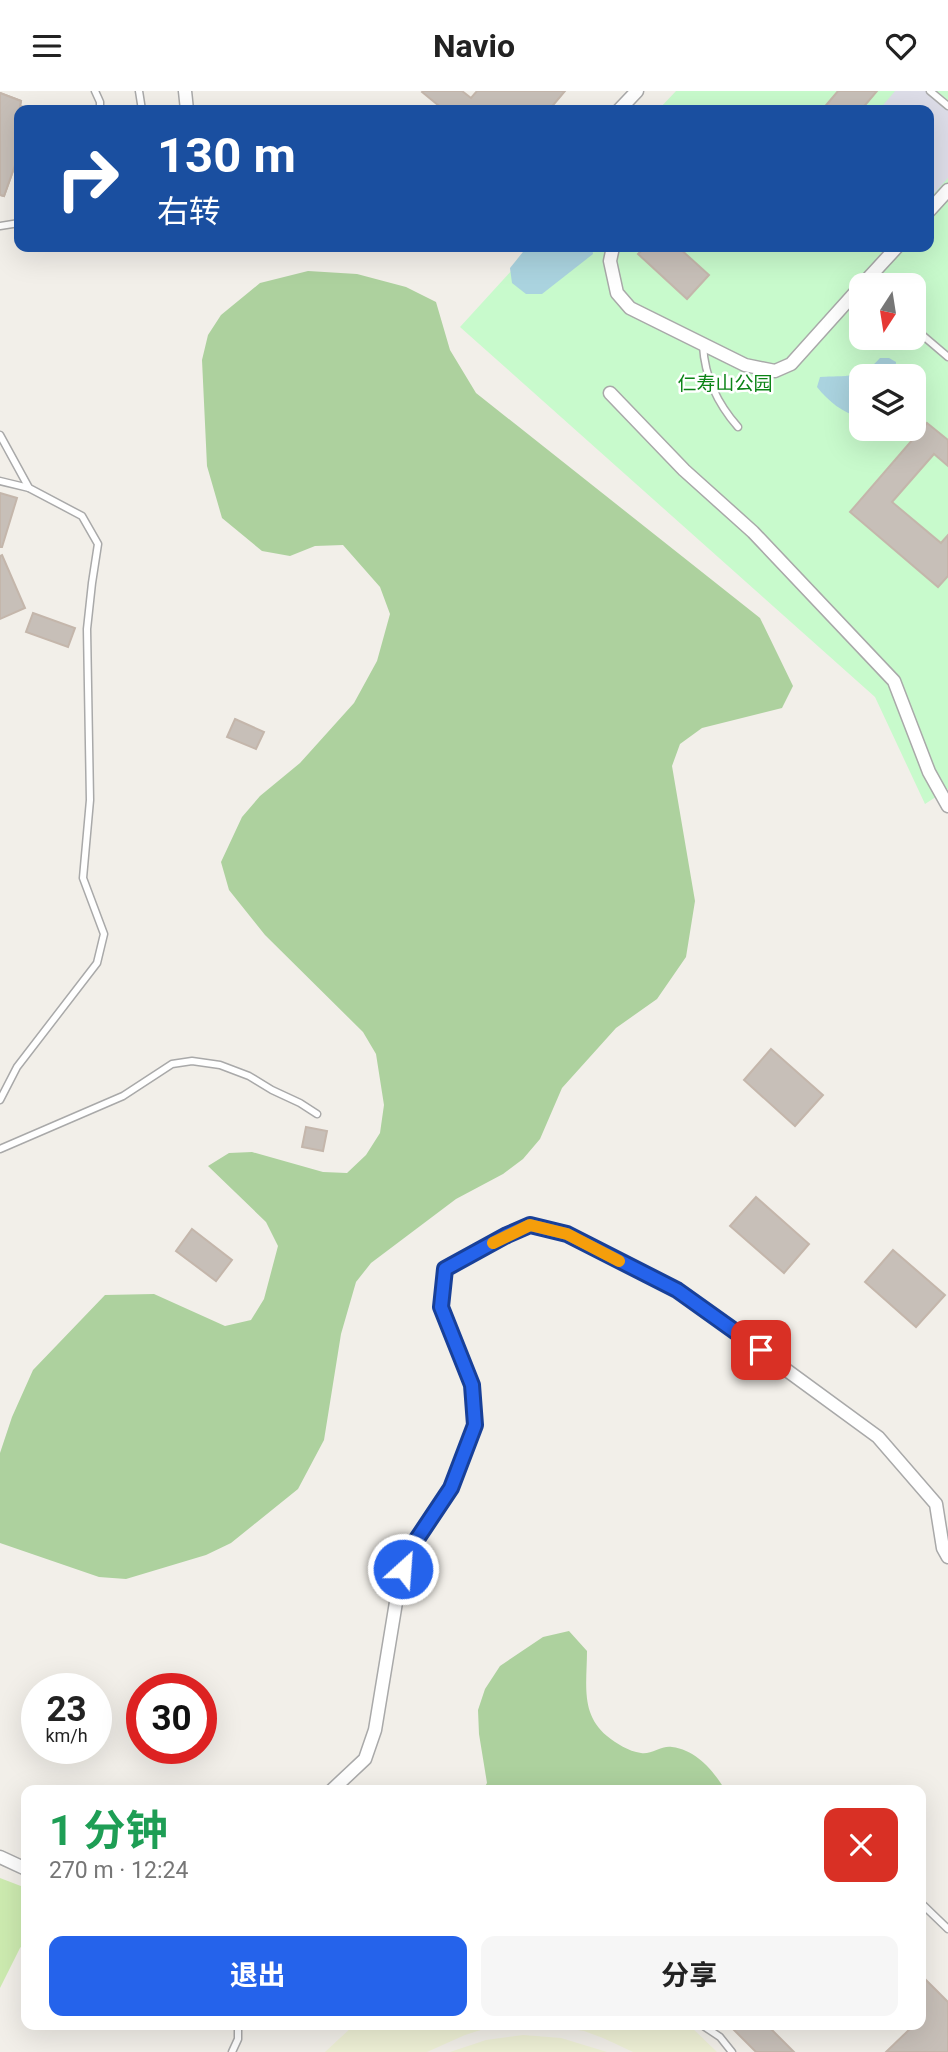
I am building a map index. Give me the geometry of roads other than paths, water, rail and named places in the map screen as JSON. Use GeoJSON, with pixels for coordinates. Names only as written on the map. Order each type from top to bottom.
{"type":"FeatureCollection","features":[{"type":"Feature","properties":{"kind":"street"},"geometry":{"type":"LineString","coordinates":[[624,105],[637,91]]}},
{"type":"Feature","properties":{"kind":"street"},"geometry":{"type":"LineString","coordinates":[[934,205],[948,190]]}},
{"type":"Feature","properties":{"kind":"street"},"geometry":{"type":"LineString","coordinates":[[612,252],[610,261],[617,293],[630,307],[745,365],[775,371],[791,363],[849,299]]}},
{"type":"Feature","properties":{"kind":"street"},"geometry":{"type":"LineString","coordinates":[[873,273],[892,252]]}},
{"type":"Feature","properties":{"kind":"street"},"geometry":{"type":"LineString","coordinates":[[610,393],[684,470],[753,532],[894,681],[929,772],[948,806]]}},
{"type":"Feature","properties":{"kind":"street"},"geometry":{"type":"LineString","coordinates":[[337,1785],[365,1759],[375,1730],[399,1584],[407,1554],[451,1488],[475,1425],[472,1385],[441,1307],[445,1269],[530,1225],[567,1234],[677,1290],[878,1437],[936,1504],[943,1548],[948,1557]]}},
{"type":"Feature","properties":{"kind":"street"},"geometry":{"type":"LineString","coordinates":[[0,1857],[21,1867]]}},
{"type":"Feature","properties":{"kind":"lane"},"geometry":{"type":"LineString","coordinates":[[930,91],[948,106]]}},
{"type":"Feature","properties":{"kind":"lane"},"geometry":{"type":"LineString","coordinates":[[926,338],[948,357]]}},
{"type":"Feature","properties":{"kind":"lane"},"geometry":{"type":"LineString","coordinates":[[703,344],[705,366],[710,381],[723,409],[738,427]]}},
{"type":"Feature","properties":{"kind":"lane"},"geometry":{"type":"LineString","coordinates":[[0,435],[29,488]]}},
{"type":"Feature","properties":{"kind":"lane"},"geometry":{"type":"LineString","coordinates":[[0,481],[29,488],[82,516],[98,544],[87,629],[90,800],[83,878],[104,935],[97,963],[17,1067],[0,1100]]}},
{"type":"Feature","properties":{"kind":"lane"},"geometry":{"type":"LineString","coordinates":[[0,1149],[123,1096],[172,1064],[192,1061],[219,1065],[249,1076],[317,1114]]}},
{"type":"Feature","properties":{"kind":"lane"},"geometry":{"type":"LineString","coordinates":[[926,1908],[948,1929]]}},
{"type":"Feature","properties":{"kind":"lane"},"geometry":{"type":"LineString","coordinates":[[232,2052],[238,2039],[238,2030]]}},
{"type":"Feature","properties":{"kind":"lane"},"geometry":{"type":"LineString","coordinates":[[710,2030],[720,2037],[732,2052]]}},
{"type":"Feature","properties":{"kind":"water"},"geometry":{"type":"Polygon","coordinates":[[[523,252],[593,252],[542,294],[526,294],[512,283],[510,268],[523,252]]]}},
{"type":"Feature","properties":{"kind":"water"},"geometry":{"type":"Polygon","coordinates":[[[880,358],[889,358],[896,362],[896,364],[874,364],[880,358]]]}},
{"type":"Feature","properties":{"kind":"water"},"geometry":{"type":"Polygon","coordinates":[[[849,375],[849,413],[836,406],[817,387],[820,377],[849,375]]]}},
{"type":"Feature","properties":{"kind":"park label","name":"仁寿山公园"},"geometry":{"type":"Point","coordinates":[725,383]}}]}
